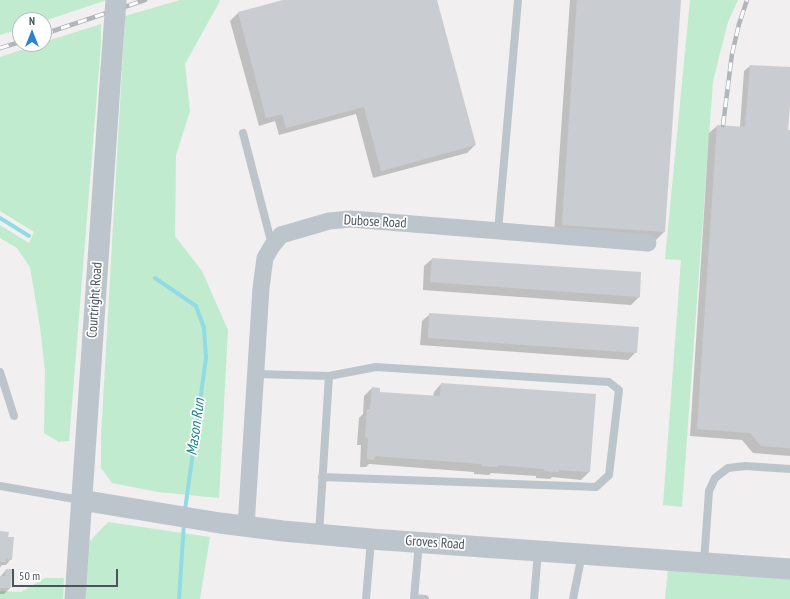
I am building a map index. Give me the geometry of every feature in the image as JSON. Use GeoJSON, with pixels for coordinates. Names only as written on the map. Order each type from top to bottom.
{"type":"FeatureCollection","features":[{"type":"Feature","properties":{"kind":"street","name":"Courtright Road"},"geometry":{"type":"LineString","coordinates":[[74,599],[116,0]]}},
{"type":"Feature","properties":{"kind":"street","name":"Dubose Road"},"geometry":{"type":"LineString","coordinates":[[246,527],[261,288],[265,258],[281,235],[329,221],[351,219],[648,243]]}},
{"type":"Feature","properties":{"kind":"street","name":"Groves Road"},"geometry":{"type":"LineString","coordinates":[[81,500],[246,527],[319,535],[790,568]]}},
{"type":"Feature","properties":{"kind":"lane"},"geometry":{"type":"LineString","coordinates":[[498,231],[518,0]]}},
{"type":"Feature","properties":{"kind":"lane"},"geometry":{"type":"LineString","coordinates":[[243,133],[272,246]]}},
{"type":"Feature","properties":{"kind":"lane"},"geometry":{"type":"LineString","coordinates":[[256,374],[329,376],[376,367],[609,382],[619,390],[609,475],[596,487],[322,477]]}},
{"type":"Feature","properties":{"kind":"lane"},"geometry":{"type":"LineString","coordinates":[[0,372],[14,416]]}},
{"type":"Feature","properties":{"kind":"lane"},"geometry":{"type":"LineString","coordinates":[[319,535],[329,376]]}},
{"type":"Feature","properties":{"kind":"lane"},"geometry":{"type":"LineString","coordinates":[[704,562],[709,491],[715,478],[728,468],[745,466],[790,469]]}},
{"type":"Feature","properties":{"kind":"lane"},"geometry":{"type":"LineString","coordinates":[[0,486],[81,500]]}},
{"type":"Feature","properties":{"kind":"lane"},"geometry":{"type":"LineString","coordinates":[[366,599],[371,539]]}},
{"type":"Feature","properties":{"kind":"lane"},"geometry":{"type":"LineString","coordinates":[[419,542],[414,599],[426,599]]}},
{"type":"Feature","properties":{"kind":"lane"},"geometry":{"type":"LineString","coordinates":[[534,599],[538,550]]}},
{"type":"Feature","properties":{"kind":"lane"},"geometry":{"type":"LineString","coordinates":[[573,599],[582,553]]}},
{"type":"Feature","properties":{"kind":"green space"},"geometry":{"type":"Polygon","coordinates":[[[0,0],[107,0],[52,18],[52,12],[12,12],[12,31],[0,35],[0,0]]]}},
{"type":"Feature","properties":{"kind":"green space"},"geometry":{"type":"Polygon","coordinates":[[[180,0],[220,1],[185,64],[190,111],[176,155],[175,236],[202,271],[228,330],[219,498],[158,492],[112,483],[101,468],[101,436],[125,16],[180,0]]]}},
{"type":"Feature","properties":{"kind":"green space"},"geometry":{"type":"Polygon","coordinates":[[[690,0],[738,0],[728,22],[713,81],[682,507],[663,505],[681,260],[665,259],[690,0]]]}},
{"type":"Feature","properties":{"kind":"green space"},"geometry":{"type":"Polygon","coordinates":[[[101,24],[101,44],[69,441],[59,442],[44,433],[45,371],[40,327],[30,267],[17,248],[0,238],[0,225],[29,243],[34,232],[0,211],[0,57],[15,52],[52,52],[52,39],[101,24]]]}},
{"type":"Feature","properties":{"kind":"green space"},"geometry":{"type":"Polygon","coordinates":[[[108,522],[210,537],[200,599],[84,599],[89,542],[108,522]]]}},
{"type":"Feature","properties":{"kind":"green space"},"geometry":{"type":"Polygon","coordinates":[[[668,569],[790,578],[790,599],[665,599],[668,569]]]}},
{"type":"Feature","properties":{"kind":"green space"},"geometry":{"type":"Polygon","coordinates":[[[45,578],[64,578],[63,599],[0,599],[0,591],[21,592],[45,578]]]}},
{"type":"Feature","properties":{"kind":"building"},"geometry":{"type":"Polygon","coordinates":[[[283,0],[437,0],[476,145],[381,171],[364,107],[286,128],[282,114],[266,118],[238,12],[283,0]]]}},
{"type":"Feature","properties":{"kind":"building"},"geometry":{"type":"Polygon","coordinates":[[[577,0],[681,0],[665,232],[562,225],[577,0]]]}},
{"type":"Feature","properties":{"kind":"building"},"geometry":{"type":"Polygon","coordinates":[[[750,65],[790,67],[790,105],[788,130],[790,130],[790,448],[761,446],[750,433],[697,429],[717,125],[745,127],[750,65]]]}},
{"type":"Feature","properties":{"kind":"building"},"geometry":{"type":"Polygon","coordinates":[[[432,258],[641,272],[640,297],[430,282],[432,258]]]}},
{"type":"Feature","properties":{"kind":"building"},"geometry":{"type":"Polygon","coordinates":[[[429,313],[639,327],[637,353],[428,338],[429,313]]]}},
{"type":"Feature","properties":{"kind":"building"},"geometry":{"type":"Polygon","coordinates":[[[441,383],[596,394],[590,472],[559,470],[559,472],[544,471],[544,469],[498,465],[497,467],[482,466],[482,464],[375,456],[374,460],[367,459],[368,438],[365,437],[367,409],[370,409],[372,387],[380,388],[380,392],[440,396],[441,383]]]}},
{"type":"Feature","properties":{"kind":"building"},"geometry":{"type":"Polygon","coordinates":[[[0,531],[9,532],[8,537],[14,537],[12,560],[6,559],[6,562],[0,562],[0,531]]]}},
{"type":"Feature","properties":{"kind":"building"},"geometry":{"type":"Polygon","coordinates":[[[6,569],[12,569],[11,588],[0,588],[0,576],[5,576],[6,569]]]}},
{"type":"Feature","properties":{"kind":"waterway","name":"Mason Run"},"geometry":{"type":"LineString","coordinates":[[0,218],[29,236]]}},
{"type":"Feature","properties":{"kind":"waterway","name":"Mason Run"},"geometry":{"type":"LineString","coordinates":[[155,278],[196,306],[204,328],[206,358],[185,510]]}},
{"type":"Feature","properties":{"kind":"waterway","name":"Mason Run"},"geometry":{"type":"LineString","coordinates":[[179,599],[184,523]]}},
{"type":"Feature","properties":{"kind":"railway"},"geometry":{"type":"LineString","coordinates":[[52,31],[145,0]]}},
{"type":"Feature","properties":{"kind":"railway"},"geometry":{"type":"LineString","coordinates":[[723,125],[732,54],[739,24],[747,0]]}},
{"type":"Feature","properties":{"kind":"railway"},"geometry":{"type":"LineString","coordinates":[[0,48],[12,44]]}}]}
